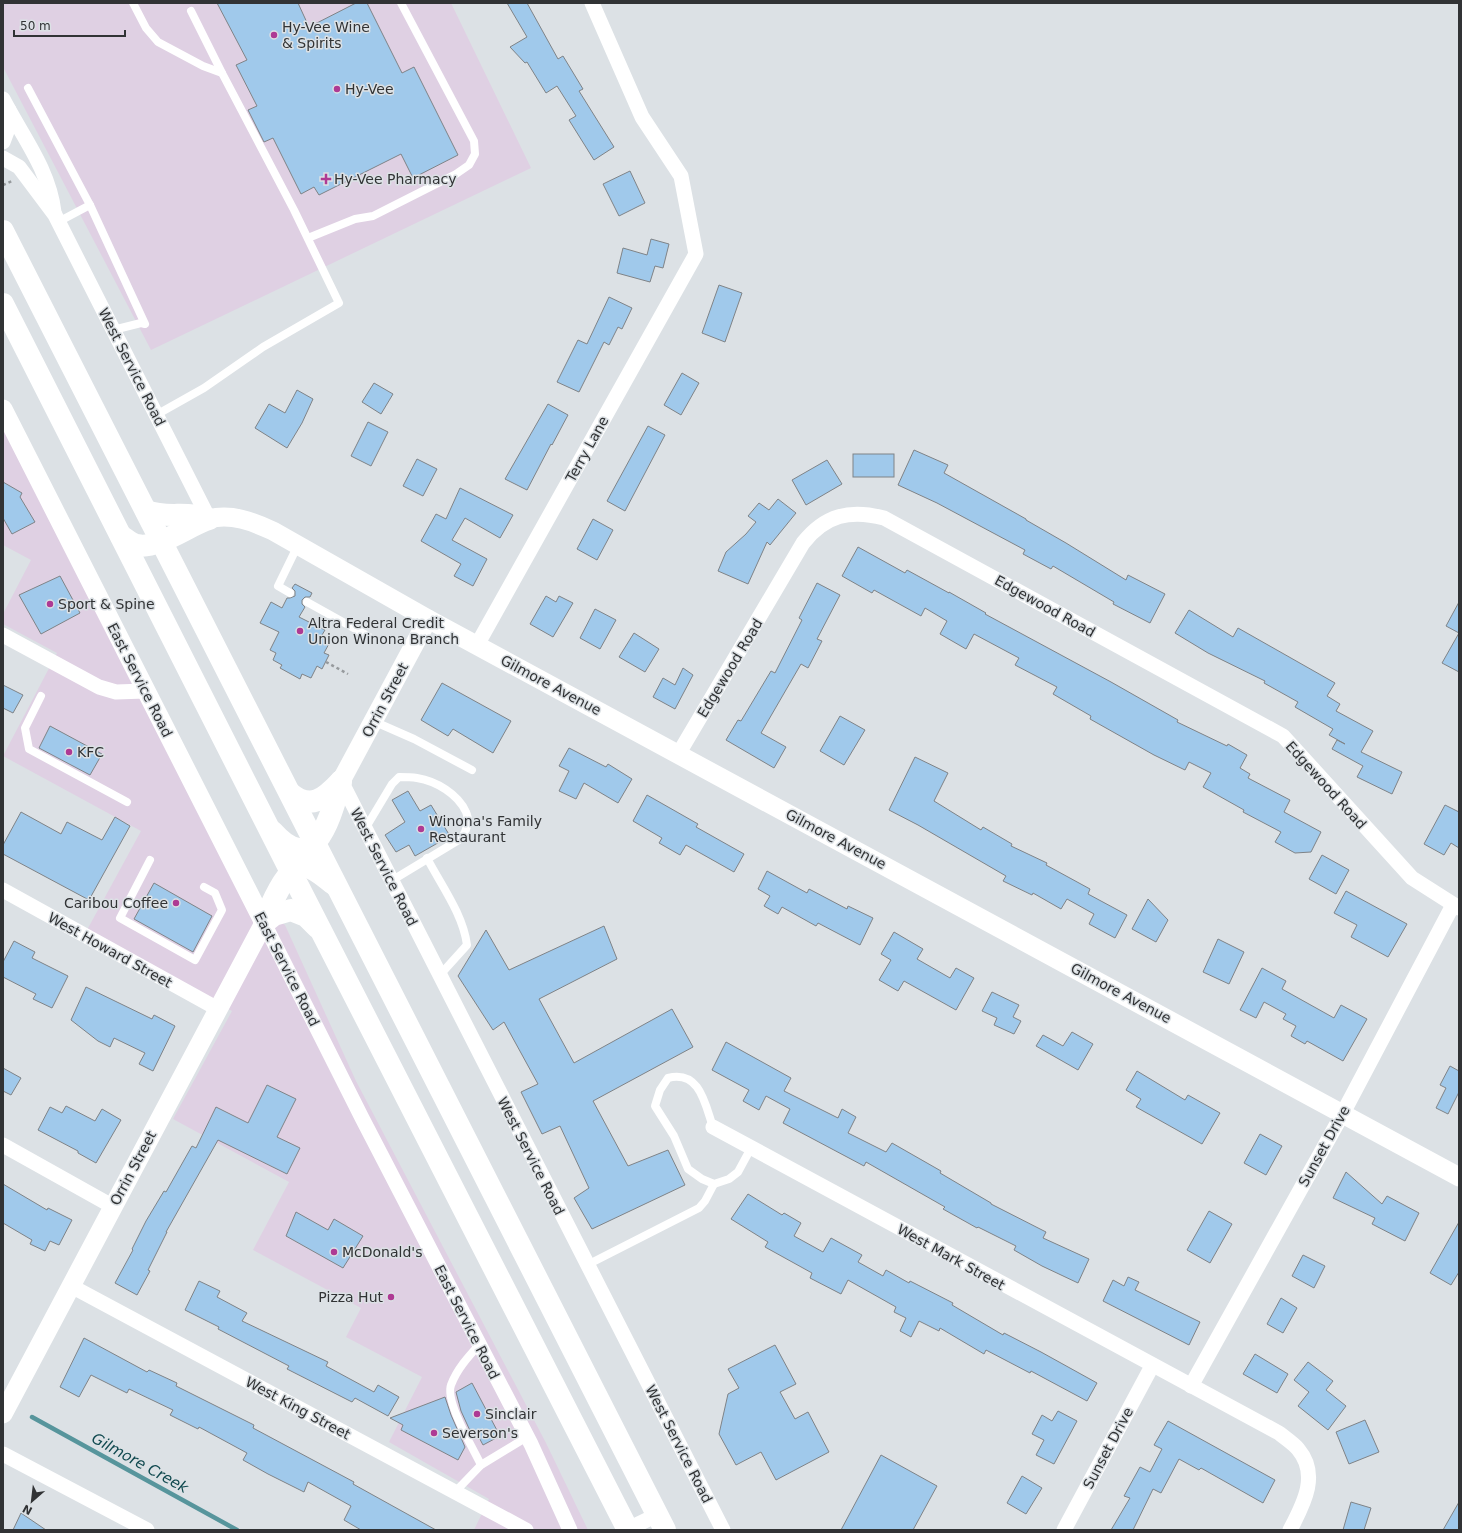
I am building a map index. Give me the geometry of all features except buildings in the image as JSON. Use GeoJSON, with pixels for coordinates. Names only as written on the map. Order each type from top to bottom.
{"type":"FeatureCollection","features":[{"type":"Feature","properties":{"kind":"highway"},"geometry":{"type":"LineString","coordinates":[[3,231],[661,1523]]}},
{"type":"Feature","properties":{"kind":"highway"},"geometry":{"type":"LineString","coordinates":[[3,304],[627,1530]]}},
{"type":"Feature","properties":{"kind":"highway"},"geometry":{"type":"LineString","coordinates":[[146,511],[157,515],[189,515],[209,519]]}},
{"type":"Feature","properties":{"kind":"highway"},"geometry":{"type":"LineString","coordinates":[[121,536],[129,542],[137,545],[161,541],[196,523],[209,519]]}},
{"type":"Feature","properties":{"kind":"highway"},"geometry":{"type":"LineString","coordinates":[[136,565],[144,562],[158,563],[171,571],[183,584]]}},
{"type":"Feature","properties":{"kind":"highway"},"geometry":{"type":"LineString","coordinates":[[268,827],[284,842],[296,848],[303,848],[315,843],[328,824],[341,781]]}},
{"type":"Feature","properties":{"kind":"highway"},"geometry":{"type":"LineString","coordinates":[[290,793],[297,799],[305,802],[313,802],[322,799],[341,781]]}},
{"type":"Feature","properties":{"kind":"highway"},"geometry":{"type":"LineString","coordinates":[[264,923],[274,898],[291,872],[303,866],[321,874],[338,887]]}},
{"type":"Feature","properties":{"kind":"highway"},"geometry":{"type":"LineString","coordinates":[[264,923],[278,913],[291,910],[306,916],[322,932]]}},
{"type":"Feature","properties":{"kind":"highway"},"geometry":{"type":"LineString","coordinates":[[481,1244],[489,1254],[501,1263],[515,1266],[528,1262]]}},
{"type":"Feature","properties":{"kind":"street","name":"Terry Lane"},"geometry":{"type":"LineString","coordinates":[[477,645],[696,254],[680,176],[642,117],[592,3]]}},
{"type":"Feature","properties":{"kind":"street","name":"West Service Road"},"geometry":{"type":"LineString","coordinates":[[3,142],[9,126],[6,104]]}},
{"type":"Feature","properties":{"kind":"street","name":"West Service Road"},"geometry":{"type":"LineString","coordinates":[[6,104],[31,146],[47,181],[53,200],[56,219]]}},
{"type":"Feature","properties":{"kind":"street","name":"West Service Road"},"geometry":{"type":"LineString","coordinates":[[3,158],[20,167],[56,219],[209,519]]}},
{"type":"Feature","properties":{"kind":"street","name":"East Service Road"},"geometry":{"type":"LineString","coordinates":[[5,419],[527,1437],[570,1530]]}},
{"type":"Feature","properties":{"kind":"street","name":"Edgewood Road"},"geometry":{"type":"LineString","coordinates":[[679,753],[803,543],[812,532],[826,522],[845,515],[866,513],[884,518],[1282,736],[1412,878],[1456,907]]}},
{"type":"Feature","properties":{"kind":"street","name":"Gilmore Avenue"},"geometry":{"type":"LineString","coordinates":[[209,519],[228,518],[248,520],[274,531],[428,619],[679,753],[1459,1177]]}},
{"type":"Feature","properties":{"kind":"street","name":"Orrin Street"},"geometry":{"type":"LineString","coordinates":[[341,781],[428,619]]}},
{"type":"Feature","properties":{"kind":"street"},"geometry":{"type":"LineString","coordinates":[[3,635],[98,687],[116,692],[145,691]]}},
{"type":"Feature","properties":{"kind":"street","name":"West Service Road"},"geometry":{"type":"LineString","coordinates":[[341,781],[439,976],[723,1530]]}},
{"type":"Feature","properties":{"kind":"street","name":"West Howard Street"},"geometry":{"type":"LineString","coordinates":[[3,891],[218,1009]]}},
{"type":"Feature","properties":{"kind":"street","name":"Sunset Drive"},"geometry":{"type":"LineString","coordinates":[[1191,1386],[1456,907]]}},
{"type":"Feature","properties":{"kind":"street","name":"Orrin Street"},"geometry":{"type":"LineString","coordinates":[[3,1414],[112,1206],[264,923]]}},
{"type":"Feature","properties":{"kind":"street","name":"West Mark Street"},"geometry":{"type":"LineString","coordinates":[[713,1127],[1152,1366],[1279,1433],[1298,1450],[1304,1459],[1309,1476],[1307,1494],[1290,1530]]}},
{"type":"Feature","properties":{"kind":"street"},"geometry":{"type":"LineString","coordinates":[[3,1145],[112,1206]]}},
{"type":"Feature","properties":{"kind":"street","name":"West King Street"},"geometry":{"type":"LineString","coordinates":[[71,1286],[526,1530]]}},
{"type":"Feature","properties":{"kind":"street","name":"Sunset Drive"},"geometry":{"type":"LineString","coordinates":[[1064,1530],[1152,1366]]}},
{"type":"Feature","properties":{"kind":"street"},"geometry":{"type":"LineString","coordinates":[[3,1454],[147,1530]]}},
{"type":"Feature","properties":{"kind":"street"},"geometry":{"type":"LineString","coordinates":[[627,1530],[661,1523]]}},
{"type":"Feature","properties":{"kind":"lane"},"geometry":{"type":"LineString","coordinates":[[133,3],[146,28],[158,42],[203,66],[222,73]]}},
{"type":"Feature","properties":{"kind":"lane"},"geometry":{"type":"LineString","coordinates":[[308,238],[336,225],[355,219],[374,216],[456,174],[469,165],[475,154],[474,141],[401,3]]}},
{"type":"Feature","properties":{"kind":"lane"},"geometry":{"type":"LineString","coordinates":[[156,415],[204,388],[263,347],[339,303],[308,238],[191,11]]}},
{"type":"Feature","properties":{"kind":"lane"},"geometry":{"type":"LineString","coordinates":[[28,88],[90,205],[145,324],[141,323],[113,330]]}},
{"type":"Feature","properties":{"kind":"lane"},"geometry":{"type":"LineString","coordinates":[[56,219],[90,205]]}},
{"type":"Feature","properties":{"kind":"lane"},"geometry":{"type":"LineString","coordinates":[[290,593],[278,586],[298,545]]}},
{"type":"Feature","properties":{"kind":"lane"},"geometry":{"type":"LineString","coordinates":[[307,602],[368,636]]}},
{"type":"Feature","properties":{"kind":"lane"},"geometry":{"type":"LineString","coordinates":[[41,696],[25,728],[29,749],[127,802]]}},
{"type":"Feature","properties":{"kind":"lane"},"geometry":{"type":"LineString","coordinates":[[373,722],[414,739],[472,770]]}},
{"type":"Feature","properties":{"kind":"lane"},"geometry":{"type":"LineString","coordinates":[[365,830],[392,784],[399,777],[418,778],[444,788],[457,800],[467,813],[467,829],[462,838],[391,881]]}},
{"type":"Feature","properties":{"kind":"lane"},"geometry":{"type":"LineString","coordinates":[[427,858],[458,915],[465,932],[466,944],[439,976]]}},
{"type":"Feature","properties":{"kind":"lane"},"geometry":{"type":"LineString","coordinates":[[150,860],[120,918],[195,960],[222,910],[215,893],[204,887]]}},
{"type":"Feature","properties":{"kind":"lane"},"geometry":{"type":"LineString","coordinates":[[713,1127],[702,1093],[689,1079],[678,1076],[668,1078],[660,1090],[655,1106],[674,1136],[688,1169],[702,1179],[714,1184],[729,1179],[738,1172],[751,1148]]}},
{"type":"Feature","properties":{"kind":"lane"},"geometry":{"type":"LineString","coordinates":[[588,1265],[699,1208],[705,1201],[714,1184]]}},
{"type":"Feature","properties":{"kind":"lane"},"geometry":{"type":"LineString","coordinates":[[480,1345],[461,1366],[450,1386],[451,1402],[481,1465]]}},
{"type":"Feature","properties":{"kind":"lane"},"geometry":{"type":"LineString","coordinates":[[455,1492],[481,1465],[527,1437]]}},
{"type":"Feature","properties":{"kind":"path"},"geometry":{"type":"LineString","coordinates":[[3,185],[15,179]]}},
{"type":"Feature","properties":{"kind":"path"},"geometry":{"type":"LineString","coordinates":[[326,662],[348,674]]}},
{"type":"Feature","properties":{"kind":"shaded area"},"geometry":{"type":"Polygon","coordinates":[[[3,3],[451,3],[531,168],[151,350],[3,67],[3,3]]]}},
{"type":"Feature","properties":{"kind":"shaded area"},"geometry":{"type":"Polygon","coordinates":[[[3,425],[262,909],[285,925],[356,1081],[546,1443],[588,1530],[474,1530],[489,1499],[389,1442],[422,1377],[346,1337],[361,1308],[253,1250],[289,1182],[173,1119],[232,1011],[87,930],[141,831],[3,756],[57,653],[3,624],[3,614],[31,560],[3,545],[3,425]]]}},
{"type":"Feature","properties":{"kind":"waterway","name":"Gilmore Creek"},"geometry":{"type":"LineString","coordinates":[[32,1417],[237,1530]]}},
{"type":"Feature","properties":{"kind":"place","name":"Hy-Vee Wine & Spirits"},"geometry":{"type":"Point","coordinates":[274,35]}},
{"type":"Feature","properties":{"kind":"place","name":"Hy-Vee"},"geometry":{"type":"Point","coordinates":[337,89]}},
{"type":"Feature","properties":{"kind":"place","name":"Hy-Vee Pharmacy"},"geometry":{"type":"Point","coordinates":[326,179]}},
{"type":"Feature","properties":{"kind":"place","name":"Sport & Spine"},"geometry":{"type":"Point","coordinates":[50,604]}},
{"type":"Feature","properties":{"kind":"place","name":"Altra Federal Credit Union Winona Branch"},"geometry":{"type":"Point","coordinates":[300,631]}},
{"type":"Feature","properties":{"kind":"place","name":"KFC"},"geometry":{"type":"Point","coordinates":[69,752]}},
{"type":"Feature","properties":{"kind":"place","name":"Winona's Family Restaurant"},"geometry":{"type":"Point","coordinates":[421,829]}},
{"type":"Feature","properties":{"kind":"place","name":"Caribou Coffee"},"geometry":{"type":"Point","coordinates":[176,903]}},
{"type":"Feature","properties":{"kind":"place","name":"McDonald's"},"geometry":{"type":"Point","coordinates":[334,1252]}},
{"type":"Feature","properties":{"kind":"place","name":"Pizza Hut"},"geometry":{"type":"Point","coordinates":[391,1297]}},
{"type":"Feature","properties":{"kind":"place","name":"Sinclair"},"geometry":{"type":"Point","coordinates":[477,1414]}},
{"type":"Feature","properties":{"kind":"place","name":"Severson's"},"geometry":{"type":"Point","coordinates":[434,1433]}}]}
